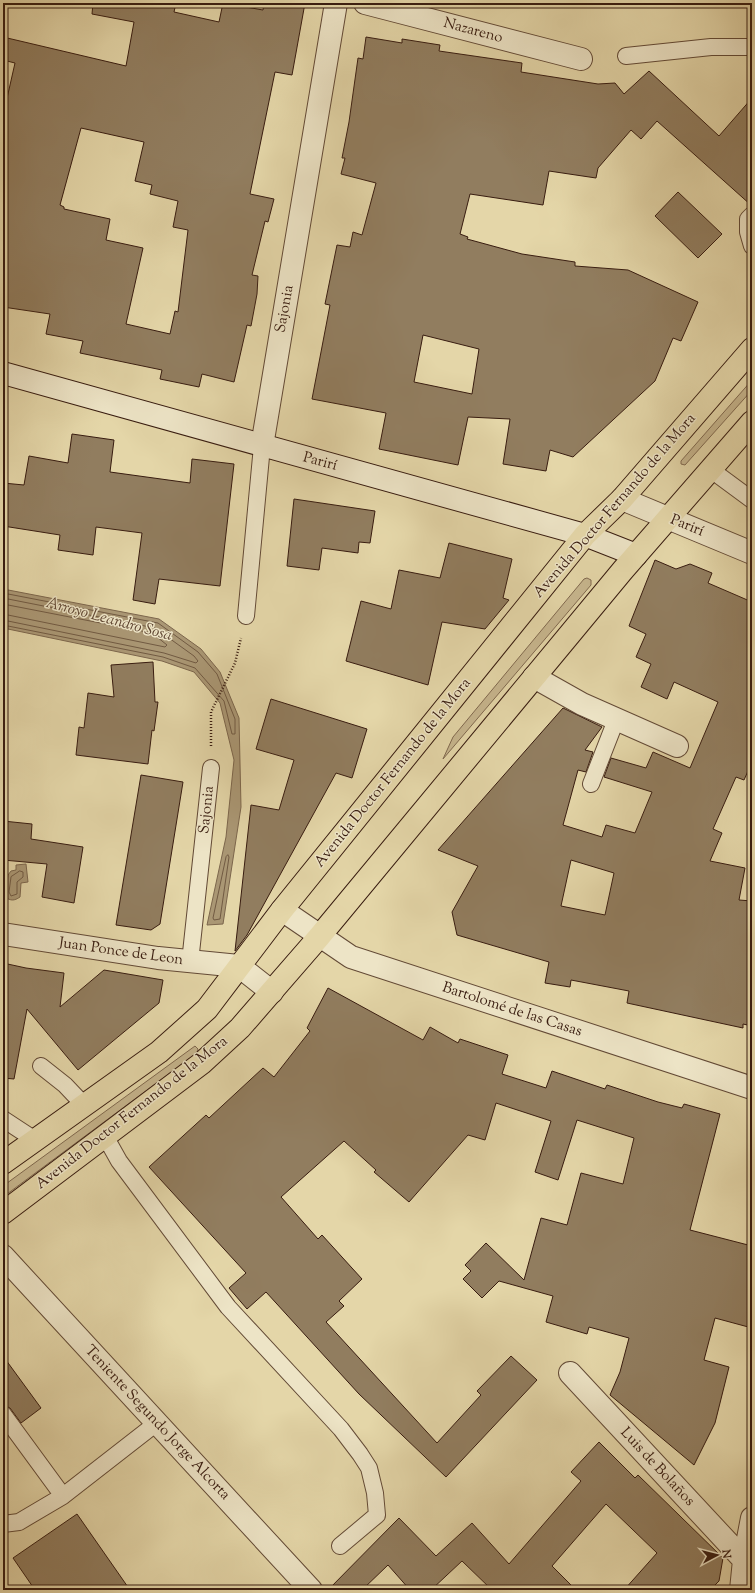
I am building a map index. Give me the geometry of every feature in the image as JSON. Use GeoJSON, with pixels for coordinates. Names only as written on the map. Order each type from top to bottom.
{"type":"FeatureCollection","features":[{"type":"Feature","properties":{"kind":"highway","name":"Avenida Doctor Fernando de la Mora"},"geometry":{"type":"LineString","coordinates":[[3,1162],[83,1104],[159,1052],[207,1009],[282,910],[585,535],[622,499],[752,349]]}},
{"type":"Feature","properties":{"kind":"highway","name":"Avenida Doctor Fernando de la Mora"},"geometry":{"type":"LineString","coordinates":[[3,1213],[202,1064],[240,1028],[319,937],[636,554],[752,422]]}},
{"type":"Feature","properties":{"kind":"street","name":"Sajonia"},"geometry":{"type":"LineString","coordinates":[[262,446],[336,3]]}},
{"type":"Feature","properties":{"kind":"street","name":"Nazareno"},"geometry":{"type":"LineString","coordinates":[[365,3],[580,60]]}},
{"type":"Feature","properties":{"kind":"street","name":"Parirí"},"geometry":{"type":"LineString","coordinates":[[3,373],[585,535],[636,554]]}},
{"type":"Feature","properties":{"kind":"street","name":"Parirí"},"geometry":{"type":"LineString","coordinates":[[622,499],[751,550]]}},
{"type":"Feature","properties":{"kind":"street"},"geometry":{"type":"LineString","coordinates":[[534,678],[582,704],[677,746]]}},
{"type":"Feature","properties":{"kind":"street","name":"Bartolomé de las Casas"},"geometry":{"type":"LineString","coordinates":[[282,910],[319,937],[351,957],[752,1088]]}},
{"type":"Feature","properties":{"kind":"street","name":"Juan Ponce de Leon"},"geometry":{"type":"LineString","coordinates":[[3,934],[190,962],[239,966]]}},
{"type":"Feature","properties":{"kind":"street"},"geometry":{"type":"LineString","coordinates":[[239,966],[272,992]]}},
{"type":"Feature","properties":{"kind":"street","name":"Teniente Segundo Jorge Alcorta"},"geometry":{"type":"LineString","coordinates":[[3,1256],[158,1422],[311,1590]]}},
{"type":"Feature","properties":{"kind":"street","name":"Luis de Bolaños"},"geometry":{"type":"LineString","coordinates":[[570,1373],[744,1560]]}},
{"type":"Feature","properties":{"kind":"street"},"geometry":{"type":"LineString","coordinates":[[741,1590],[744,1560],[752,1518]]}},
{"type":"Feature","properties":{"kind":"lane"},"geometry":{"type":"LineString","coordinates":[[626,56],[710,47],[752,47]]}},
{"type":"Feature","properties":{"kind":"lane"},"geometry":{"type":"LineString","coordinates":[[752,215],[748,219],[748,232],[752,246]]}},
{"type":"Feature","properties":{"kind":"lane","name":"Sajonia"},"geometry":{"type":"LineString","coordinates":[[246,616],[262,446]]}},
{"type":"Feature","properties":{"kind":"lane"},"geometry":{"type":"LineString","coordinates":[[710,469],[752,500]]}},
{"type":"Feature","properties":{"kind":"lane"},"geometry":{"type":"LineString","coordinates":[[591,784],[616,720]]}},
{"type":"Feature","properties":{"kind":"lane","name":"Sajonia"},"geometry":{"type":"LineString","coordinates":[[190,962],[211,768]]}},
{"type":"Feature","properties":{"kind":"lane"},"geometry":{"type":"LineString","coordinates":[[41,1066],[65,1085],[83,1104]]}},
{"type":"Feature","properties":{"kind":"lane"},"geometry":{"type":"LineString","coordinates":[[3,1119],[35,1140]]}},
{"type":"Feature","properties":{"kind":"lane"},"geometry":{"type":"LineString","coordinates":[[105,1136],[119,1162],[228,1307],[341,1429],[369,1468],[375,1493],[377,1516],[340,1546]]}},
{"type":"Feature","properties":{"kind":"lane"},"geometry":{"type":"LineString","coordinates":[[3,1414],[63,1496]]}},
{"type":"Feature","properties":{"kind":"lane"},"geometry":{"type":"LineString","coordinates":[[3,1524],[19,1522],[63,1496],[158,1422]]}},
{"type":"Feature","properties":{"kind":"path","name":"Sajonia"},"geometry":{"type":"LineString","coordinates":[[211,768],[211,712],[235,663]]}},
{"type":"Feature","properties":{"kind":"shaded area"},"geometry":{"type":"Polygon","coordinates":[[[752,380],[752,390],[685,465],[681,464],[681,461],[752,380]]]}},
{"type":"Feature","properties":{"kind":"shaded area"},"geometry":{"type":"Polygon","coordinates":[[[587,578],[591,580],[591,585],[443,759],[453,737],[584,579],[587,578]]]}},
{"type":"Feature","properties":{"kind":"shaded area"},"geometry":{"type":"Polygon","coordinates":[[[195,1046],[198,1049],[197,1053],[3,1197],[3,1186],[195,1046]]]}},
{"type":"Feature","properties":{"kind":"water","name":"Arroyo Leandro Sosa"},"geometry":{"type":"Polygon","coordinates":[[[3,589],[159,619],[201,649],[220,672],[239,718],[241,807],[223,924],[207,925],[226,837],[234,760],[220,703],[194,672],[162,661],[3,628],[3,589]]]}},
{"type":"Feature","properties":{"kind":"water"},"geometry":{"type":"Polygon","coordinates":[[[26,864],[28,882],[21,883],[20,897],[11,900],[5,897],[8,875],[11,871],[16,870],[16,865],[26,864]]]}},
{"type":"Feature","properties":{"kind":"building"},"geometry":{"type":"Polygon","coordinates":[[[93,3],[176,3],[174,12],[219,22],[223,3],[263,10],[264,3],[305,3],[292,75],[275,72],[250,194],[274,199],[268,222],[265,221],[252,275],[258,276],[257,294],[251,326],[247,325],[234,382],[202,374],[199,387],[160,379],[162,370],[80,353],[83,341],[46,334],[50,314],[3,307],[3,116],[15,63],[3,60],[3,37],[126,66],[134,22],[92,14],[93,3]],[[81,128],[60,205],[64,207],[64,209],[110,219],[106,240],[143,248],[126,324],[170,334],[175,311],[178,312],[188,230],[173,227],[178,201],[150,194],[152,185],[135,181],[144,142],[81,128]]]}},
{"type":"Feature","properties":{"kind":"building"},"geometry":{"type":"Polygon","coordinates":[[[366,37],[402,43],[402,39],[440,45],[439,51],[522,63],[521,72],[598,84],[615,83],[624,94],[649,71],[719,136],[752,98],[752,206],[657,121],[641,139],[631,130],[598,168],[596,178],[549,171],[543,205],[470,194],[460,234],[468,237],[467,239],[522,254],[575,262],[575,266],[628,270],[698,302],[681,341],[673,338],[655,381],[573,457],[550,450],[546,471],[503,464],[510,419],[468,417],[458,465],[379,449],[386,413],[312,399],[330,305],[325,304],[337,245],[350,247],[353,232],[362,235],[376,183],[341,174],[345,158],[342,158],[349,122],[358,58],[363,59],[366,37]],[[423,335],[414,382],[472,394],[479,349],[423,335]]]}},
{"type":"Feature","properties":{"kind":"building"},"geometry":{"type":"Polygon","coordinates":[[[678,192],[722,234],[698,258],[655,216],[678,192]]]}},
{"type":"Feature","properties":{"kind":"building"},"geometry":{"type":"Polygon","coordinates":[[[72,434],[114,440],[110,472],[190,483],[192,459],[234,464],[220,586],[159,579],[155,604],[133,600],[142,533],[96,527],[93,555],[58,550],[60,535],[3,526],[3,483],[24,485],[29,456],[68,463],[72,434]]]}},
{"type":"Feature","properties":{"kind":"building"},"geometry":{"type":"Polygon","coordinates":[[[294,499],[375,511],[370,543],[359,542],[358,553],[322,548],[319,570],[287,566],[294,499]]]}},
{"type":"Feature","properties":{"kind":"building"},"geometry":{"type":"Polygon","coordinates":[[[449,543],[512,559],[503,598],[509,600],[485,629],[442,622],[428,685],[346,661],[361,601],[391,609],[399,570],[440,578],[449,543]]]}},
{"type":"Feature","properties":{"kind":"building"},"geometry":{"type":"Polygon","coordinates":[[[655,560],[676,569],[690,564],[712,573],[708,583],[752,602],[752,762],[744,780],[736,777],[713,829],[722,833],[710,861],[745,868],[739,900],[752,901],[752,1026],[743,1024],[743,1028],[627,1003],[629,991],[571,980],[570,987],[545,983],[549,962],[457,935],[452,912],[478,866],[438,850],[563,708],[602,727],[585,750],[593,752],[586,772],[578,770],[563,825],[602,837],[606,825],[635,833],[652,792],[604,777],[611,758],[646,768],[653,752],[690,768],[718,702],[674,682],[667,699],[641,687],[651,664],[636,657],[646,634],[629,626],[655,560]],[[571,860],[561,906],[605,915],[614,873],[571,860]]]}},
{"type":"Feature","properties":{"kind":"building"},"geometry":{"type":"Polygon","coordinates":[[[153,662],[155,702],[158,702],[154,731],[152,730],[148,764],[76,755],[79,727],[84,728],[88,693],[114,697],[111,665],[153,662]]]}},
{"type":"Feature","properties":{"kind":"building"},"geometry":{"type":"Polygon","coordinates":[[[271,699],[367,729],[352,778],[336,773],[247,935],[235,951],[251,805],[279,810],[294,760],[256,749],[271,699]]]}},
{"type":"Feature","properties":{"kind":"building"},"geometry":{"type":"Polygon","coordinates":[[[141,775],[183,782],[160,924],[151,930],[116,925],[141,775]]]}},
{"type":"Feature","properties":{"kind":"building"},"geometry":{"type":"Polygon","coordinates":[[[3,821],[32,824],[31,839],[83,847],[74,903],[42,897],[47,864],[3,860],[3,821]]]}},
{"type":"Feature","properties":{"kind":"building"},"geometry":{"type":"Polygon","coordinates":[[[3,963],[26,968],[64,973],[60,1007],[104,970],[163,980],[159,1003],[78,1070],[27,1009],[14,1079],[3,1078],[3,963]]]}},
{"type":"Feature","properties":{"kind":"building"},"geometry":{"type":"Polygon","coordinates":[[[328,988],[423,1040],[430,1027],[458,1043],[460,1039],[508,1055],[502,1074],[546,1088],[552,1071],[605,1089],[607,1085],[658,1102],[682,1108],[684,1104],[720,1114],[690,1230],[752,1246],[752,1328],[715,1318],[704,1360],[729,1367],[715,1423],[694,1465],[610,1395],[620,1372],[629,1338],[589,1327],[587,1334],[546,1322],[553,1296],[499,1281],[482,1298],[463,1279],[471,1271],[465,1265],[486,1243],[524,1280],[541,1218],[567,1225],[581,1173],[623,1184],[634,1138],[577,1120],[558,1180],[535,1172],[551,1121],[496,1103],[485,1140],[468,1135],[409,1202],[374,1172],[376,1170],[344,1141],[281,1197],[318,1239],[322,1235],[362,1279],[339,1301],[344,1306],[326,1322],[437,1443],[481,1395],[477,1391],[511,1356],[537,1380],[446,1477],[359,1394],[266,1292],[247,1309],[229,1288],[246,1273],[149,1167],[206,1115],[209,1118],[263,1068],[274,1077],[310,1031],[307,1028],[328,988]]]}},
{"type":"Feature","properties":{"kind":"building"},"geometry":{"type":"Polygon","coordinates":[[[3,1356],[41,1408],[21,1423],[10,1408],[3,1405],[3,1356]]]}},
{"type":"Feature","properties":{"kind":"building"},"geometry":{"type":"Polygon","coordinates":[[[599,1442],[635,1478],[638,1475],[723,1558],[719,1581],[710,1590],[624,1590],[657,1553],[606,1504],[552,1566],[576,1590],[492,1590],[462,1561],[431,1590],[410,1590],[388,1565],[362,1590],[328,1590],[399,1518],[436,1556],[472,1523],[509,1564],[581,1481],[571,1472],[599,1442]]]}},
{"type":"Feature","properties":{"kind":"building"},"geometry":{"type":"Polygon","coordinates":[[[77,1514],[130,1590],[35,1590],[13,1558],[77,1514]]]}}]}
